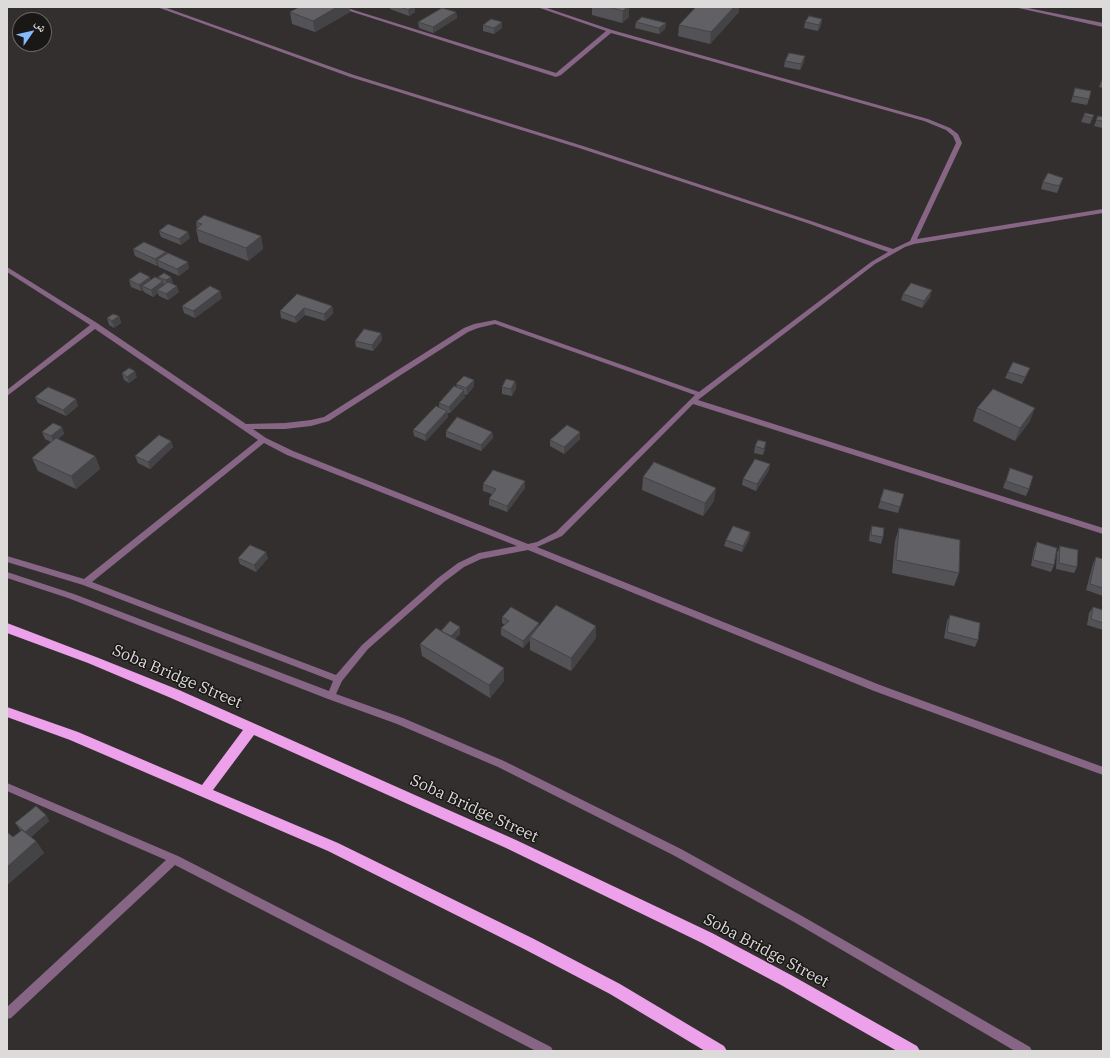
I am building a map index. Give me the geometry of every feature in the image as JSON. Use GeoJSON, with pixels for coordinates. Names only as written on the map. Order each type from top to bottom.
{"type":"FeatureCollection","features":[{"type":"Feature","properties":{"kind":"highway","name":"Soba Bridge Street"},"geometry":{"type":"LineString","coordinates":[[7,628],[99,663],[252,728],[512,844],[707,938],[786,980],[912,1051]]}},
{"type":"Feature","properties":{"kind":"highway"},"geometry":{"type":"LineString","coordinates":[[7,712],[74,736],[333,847],[530,944],[615,989],[719,1051]]}},
{"type":"Feature","properties":{"kind":"highway"},"geometry":{"type":"LineString","coordinates":[[204,792],[252,728]]}},
{"type":"Feature","properties":{"kind":"street"},"geometry":{"type":"LineString","coordinates":[[159,7],[345,74],[581,147],[892,251]]}},
{"type":"Feature","properties":{"kind":"street"},"geometry":{"type":"LineString","coordinates":[[339,7],[552,75],[559,74],[610,31]]}},
{"type":"Feature","properties":{"kind":"street"},"geometry":{"type":"LineString","coordinates":[[538,7],[610,31],[926,120],[948,129],[956,135],[959,143],[913,242]]}},
{"type":"Feature","properties":{"kind":"street"},"geometry":{"type":"LineString","coordinates":[[1016,7],[1103,25]]}},
{"type":"Feature","properties":{"kind":"street"},"geometry":{"type":"LineString","coordinates":[[331,696],[338,679],[348,666],[382,631],[441,580],[461,565],[480,556],[528,547],[560,534],[692,401],[873,263],[892,251],[913,242],[1103,209]]}},
{"type":"Feature","properties":{"kind":"street"},"geometry":{"type":"LineString","coordinates":[[7,269],[245,426],[263,440],[290,453],[364,484],[528,547],[877,688],[1103,771]]}},
{"type":"Feature","properties":{"kind":"street"},"geometry":{"type":"LineString","coordinates":[[245,426],[285,426],[311,423],[326,419],[466,330],[495,322],[701,395]]}},
{"type":"Feature","properties":{"kind":"street"},"geometry":{"type":"LineString","coordinates":[[7,394],[95,326]]}},
{"type":"Feature","properties":{"kind":"street"},"geometry":{"type":"LineString","coordinates":[[692,401],[1103,531]]}},
{"type":"Feature","properties":{"kind":"street"},"geometry":{"type":"LineString","coordinates":[[85,583],[263,440]]}},
{"type":"Feature","properties":{"kind":"street"},"geometry":{"type":"LineString","coordinates":[[7,559],[85,583],[338,679]]}},
{"type":"Feature","properties":{"kind":"street"},"geometry":{"type":"LineString","coordinates":[[7,575],[71,596],[400,721],[462,746],[508,767],[639,833],[798,919],[1026,1051]]}},
{"type":"Feature","properties":{"kind":"street"},"geometry":{"type":"LineString","coordinates":[[7,787],[174,859],[547,1051]]}},
{"type":"Feature","properties":{"kind":"street"},"geometry":{"type":"LineString","coordinates":[[7,1014],[174,859]]}},
{"type":"Feature","properties":{"kind":"building"},"geometry":{"type":"Polygon","coordinates":[[[299,7],[337,7],[313,21],[290,12],[299,7]]]}},
{"type":"Feature","properties":{"kind":"building"},"geometry":{"type":"Polygon","coordinates":[[[401,7],[413,7],[408,10],[401,7]]]}},
{"type":"Feature","properties":{"kind":"building"},"geometry":{"type":"Polygon","coordinates":[[[608,7],[627,7],[623,11],[608,7]]]}},
{"type":"Feature","properties":{"kind":"building"},"geometry":{"type":"Polygon","coordinates":[[[696,7],[734,7],[711,32],[679,25],[696,7]]]}},
{"type":"Feature","properties":{"kind":"building"},"geometry":{"type":"Polygon","coordinates":[[[442,8],[456,12],[433,27],[418,22],[442,8]]]}},
{"type":"Feature","properties":{"kind":"building"},"geometry":{"type":"Polygon","coordinates":[[[809,16],[822,19],[819,25],[805,22],[809,16]]]}},
{"type":"Feature","properties":{"kind":"building"},"geometry":{"type":"Polygon","coordinates":[[[642,17],[666,23],[659,28],[636,22],[642,17]]]}},
{"type":"Feature","properties":{"kind":"building"},"geometry":{"type":"Polygon","coordinates":[[[491,19],[502,22],[494,28],[483,25],[491,19]]]}},
{"type":"Feature","properties":{"kind":"building"},"geometry":{"type":"Polygon","coordinates":[[[789,53],[805,56],[801,64],[785,61],[789,53]]]}},
{"type":"Feature","properties":{"kind":"building"},"geometry":{"type":"Polygon","coordinates":[[[1075,88],[1091,91],[1089,99],[1073,96],[1075,88]]]}},
{"type":"Feature","properties":{"kind":"building"},"geometry":{"type":"Polygon","coordinates":[[[1085,113],[1094,115],[1092,118],[1084,115],[1085,113]]]}},
{"type":"Feature","properties":{"kind":"building"},"geometry":{"type":"Polygon","coordinates":[[[1098,116],[1103,117],[1103,121],[1096,120],[1098,116]]]}},
{"type":"Feature","properties":{"kind":"building"},"geometry":{"type":"Polygon","coordinates":[[[1048,173],[1063,178],[1059,186],[1043,182],[1048,173]]]}},
{"type":"Feature","properties":{"kind":"building"},"geometry":{"type":"Polygon","coordinates":[[[204,215],[261,236],[246,248],[196,229],[202,224],[196,222],[204,215]]]}},
{"type":"Feature","properties":{"kind":"building"},"geometry":{"type":"Polygon","coordinates":[[[168,224],[188,232],[179,239],[159,231],[168,224]]]}},
{"type":"Feature","properties":{"kind":"building"},"geometry":{"type":"Polygon","coordinates":[[[144,242],[166,252],[155,259],[133,249],[144,242]]]}},
{"type":"Feature","properties":{"kind":"building"},"geometry":{"type":"Polygon","coordinates":[[[168,253],[188,262],[177,269],[157,260],[168,253]]]}},
{"type":"Feature","properties":{"kind":"building"},"geometry":{"type":"Polygon","coordinates":[[[140,272],[150,277],[139,285],[129,280],[140,272]]]}},
{"type":"Feature","properties":{"kind":"building"},"geometry":{"type":"Polygon","coordinates":[[[164,273],[171,277],[166,280],[158,277],[164,273]]]}},
{"type":"Feature","properties":{"kind":"building"},"geometry":{"type":"Polygon","coordinates":[[[155,277],[163,281],[151,290],[142,286],[155,277]]]}},
{"type":"Feature","properties":{"kind":"building"},"geometry":{"type":"Polygon","coordinates":[[[168,282],[177,286],[166,294],[157,290],[168,282]]]}},
{"type":"Feature","properties":{"kind":"building"},"geometry":{"type":"Polygon","coordinates":[[[911,283],[932,290],[924,301],[903,294],[911,283]]]}},
{"type":"Feature","properties":{"kind":"building"},"geometry":{"type":"Polygon","coordinates":[[[210,286],[220,291],[193,311],[182,306],[210,286]]]}},
{"type":"Feature","properties":{"kind":"building"},"geometry":{"type":"Polygon","coordinates":[[[297,294],[332,306],[324,314],[304,308],[295,317],[280,311],[297,294]]]}},
{"type":"Feature","properties":{"kind":"building"},"geometry":{"type":"Polygon","coordinates":[[[113,314],[119,316],[112,321],[107,318],[113,314]]]}},
{"type":"Feature","properties":{"kind":"building"},"geometry":{"type":"Polygon","coordinates":[[[364,329],[381,333],[372,345],[355,341],[364,329]]]}},
{"type":"Feature","properties":{"kind":"building"},"geometry":{"type":"Polygon","coordinates":[[[1013,362],[1030,368],[1025,377],[1008,372],[1013,362]]]}},
{"type":"Feature","properties":{"kind":"building"},"geometry":{"type":"Polygon","coordinates":[[[129,368],[135,371],[127,377],[122,373],[129,368]]]}},
{"type":"Feature","properties":{"kind":"building"},"geometry":{"type":"Polygon","coordinates":[[[464,376],[474,380],[466,388],[456,384],[464,376]]]}},
{"type":"Feature","properties":{"kind":"building"},"geometry":{"type":"Polygon","coordinates":[[[506,379],[515,381],[511,389],[502,387],[506,379]]]}},
{"type":"Feature","properties":{"kind":"building"},"geometry":{"type":"Polygon","coordinates":[[[454,386],[464,390],[449,407],[439,403],[454,386]]]}},
{"type":"Feature","properties":{"kind":"building"},"geometry":{"type":"Polygon","coordinates":[[[48,387],[76,399],[63,410],[35,397],[48,387]]]}},
{"type":"Feature","properties":{"kind":"building"},"geometry":{"type":"Polygon","coordinates":[[[993,389],[1035,408],[1020,428],[977,408],[993,389]]]}},
{"type":"Feature","properties":{"kind":"building"},"geometry":{"type":"Polygon","coordinates":[[[436,406],[447,411],[425,435],[413,430],[436,406]]]}},
{"type":"Feature","properties":{"kind":"building"},"geometry":{"type":"Polygon","coordinates":[[[457,417],[492,432],[481,445],[446,431],[457,417]]]}},
{"type":"Feature","properties":{"kind":"building"},"geometry":{"type":"Polygon","coordinates":[[[53,423],[62,427],[51,436],[42,432],[53,423]]]}},
{"type":"Feature","properties":{"kind":"building"},"geometry":{"type":"Polygon","coordinates":[[[567,425],[580,432],[564,447],[550,440],[567,425]]]}},
{"type":"Feature","properties":{"kind":"building"},"geometry":{"type":"Polygon","coordinates":[[[159,435],[171,441],[148,462],[135,456],[159,435]]]}},
{"type":"Feature","properties":{"kind":"building"},"geometry":{"type":"Polygon","coordinates":[[[56,438],[95,456],[71,476],[32,458],[56,438]]]}},
{"type":"Feature","properties":{"kind":"building"},"geometry":{"type":"Polygon","coordinates":[[[758,440],[766,442],[764,449],[755,446],[758,440]]]}},
{"type":"Feature","properties":{"kind":"building"},"geometry":{"type":"Polygon","coordinates":[[[755,459],[770,464],[757,484],[743,479],[755,459]]]}},
{"type":"Feature","properties":{"kind":"building"},"geometry":{"type":"Polygon","coordinates":[[[654,462],[716,488],[705,503],[643,477],[654,462]]]}},
{"type":"Feature","properties":{"kind":"building"},"geometry":{"type":"Polygon","coordinates":[[[1010,468],[1033,476],[1029,489],[1006,481],[1010,468]]]}},
{"type":"Feature","properties":{"kind":"building"},"geometry":{"type":"Polygon","coordinates":[[[493,470],[525,481],[507,506],[489,499],[496,489],[483,484],[493,470]]]}},
{"type":"Feature","properties":{"kind":"building"},"geometry":{"type":"Polygon","coordinates":[[[884,489],[904,494],[900,507],[880,501],[884,489]]]}},
{"type":"Feature","properties":{"kind":"building"},"geometry":{"type":"Polygon","coordinates":[[[733,526],[750,532],[743,546],[726,540],[733,526]]]}},
{"type":"Feature","properties":{"kind":"building"},"geometry":{"type":"Polygon","coordinates":[[[872,526],[884,528],[883,537],[871,535],[872,526]]]}},
{"type":"Feature","properties":{"kind":"building"},"geometry":{"type":"Polygon","coordinates":[[[899,528],[960,540],[959,573],[896,560],[899,528]]]}},
{"type":"Feature","properties":{"kind":"building"},"geometry":{"type":"Polygon","coordinates":[[[1037,542],[1057,548],[1054,565],[1033,560],[1037,542]]]}},
{"type":"Feature","properties":{"kind":"building"},"geometry":{"type":"Polygon","coordinates":[[[250,545],[266,552],[254,565],[238,558],[250,545]]]}},
{"type":"Feature","properties":{"kind":"building"},"geometry":{"type":"Polygon","coordinates":[[[1060,546],[1078,550],[1077,567],[1059,563],[1060,546]]]}},
{"type":"Feature","properties":{"kind":"building"},"geometry":{"type":"Polygon","coordinates":[[[1096,557],[1103,559],[1103,588],[1090,584],[1096,557]]]}},
{"type":"Feature","properties":{"kind":"building"},"geometry":{"type":"Polygon","coordinates":[[[556,605],[596,626],[571,658],[530,637],[556,605]]]}},
{"type":"Feature","properties":{"kind":"building"},"geometry":{"type":"Polygon","coordinates":[[[511,607],[539,623],[523,641],[501,628],[509,621],[502,617],[511,607]]]}},
{"type":"Feature","properties":{"kind":"building"},"geometry":{"type":"Polygon","coordinates":[[[1093,607],[1103,610],[1103,623],[1091,619],[1093,607]]]}},
{"type":"Feature","properties":{"kind":"building"},"geometry":{"type":"Polygon","coordinates":[[[950,615],[980,623],[978,640],[947,632],[950,615]]]}},
{"type":"Feature","properties":{"kind":"building"},"geometry":{"type":"Polygon","coordinates":[[[450,621],[460,627],[451,636],[441,631],[450,621]]]}},
{"type":"Feature","properties":{"kind":"building"},"geometry":{"type":"Polygon","coordinates":[[[436,628],[504,668],[489,685],[420,644],[436,628]]]}},
{"type":"Feature","properties":{"kind":"building"},"geometry":{"type":"Polygon","coordinates":[[[36,806],[46,815],[25,832],[15,823],[36,806]]]}},
{"type":"Feature","properties":{"kind":"building"},"geometry":{"type":"Polygon","coordinates":[[[22,830],[36,841],[7,867],[7,832],[13,837],[22,830]]]}}]}
